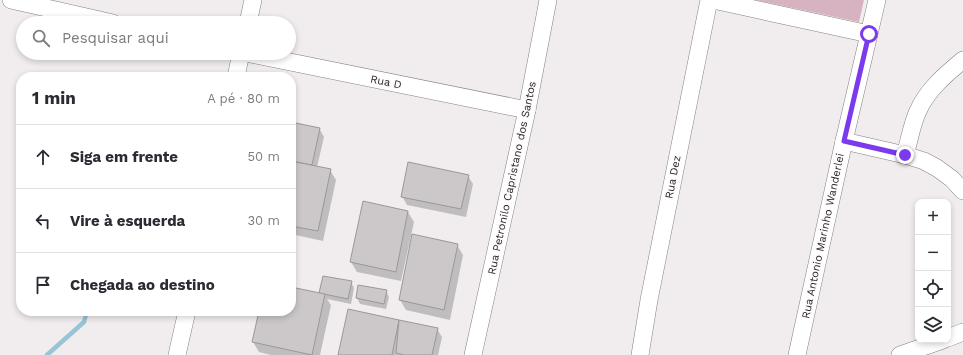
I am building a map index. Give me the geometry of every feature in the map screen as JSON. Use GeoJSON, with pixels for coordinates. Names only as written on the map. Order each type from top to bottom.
{"type":"FeatureCollection","features":[{"type":"Feature","properties":{"kind":"street"},"geometry":{"type":"LineString","coordinates":[[11,0],[82,16]]}},
{"type":"Feature","properties":{"kind":"street"},"geometry":{"type":"LineString","coordinates":[[250,16],[253,0]]}},
{"type":"Feature","properties":{"kind":"street","name":"Rua Petronilo Capristano dos Santos"},"geometry":{"type":"LineString","coordinates":[[473,355],[527,110],[548,0]]}},
{"type":"Feature","properties":{"kind":"street","name":"Rua Dez"},"geometry":{"type":"LineString","coordinates":[[640,355],[649,300],[709,0]]}},
{"type":"Feature","properties":{"kind":"street"},"geometry":{"type":"LineString","coordinates":[[713,0],[869,34]]}},
{"type":"Feature","properties":{"kind":"street","name":"Rua Antonio Marinho Wanderlei"},"geometry":{"type":"LineString","coordinates":[[797,355],[877,0]]}},
{"type":"Feature","properties":{"kind":"street"},"geometry":{"type":"LineString","coordinates":[[237,72],[240,60]]}},
{"type":"Feature","properties":{"kind":"street","name":"Rua D"},"geometry":{"type":"LineString","coordinates":[[281,60],[527,110]]}},
{"type":"Feature","properties":{"kind":"street"},"geometry":{"type":"LineString","coordinates":[[905,155],[917,112],[923,102],[951,70],[963,60]]}},
{"type":"Feature","properties":{"kind":"street"},"geometry":{"type":"LineString","coordinates":[[844,141],[905,155],[924,161],[952,179],[963,191]]}},
{"type":"Feature","properties":{"kind":"street"},"geometry":{"type":"LineString","coordinates":[[177,355],[186,316]]}},
{"type":"Feature","properties":{"kind":"street"},"geometry":{"type":"LineString","coordinates":[[951,337],[963,332]]}},
{"type":"Feature","properties":{"kind":"street"},"geometry":{"type":"LineString","coordinates":[[900,355],[934,343]]}},
{"type":"Feature","properties":{"kind":"shaded area"},"geometry":{"type":"Polygon","coordinates":[[[756,0],[864,0],[859,22],[756,0]]]}},
{"type":"Feature","properties":{"kind":"building"},"geometry":{"type":"Polygon","coordinates":[[[296,123],[320,128],[312,165],[296,162],[296,123]]]}},
{"type":"Feature","properties":{"kind":"building"},"geometry":{"type":"Polygon","coordinates":[[[296,162],[331,169],[318,231],[296,227],[296,162]]]}},
{"type":"Feature","properties":{"kind":"building"},"geometry":{"type":"Polygon","coordinates":[[[408,162],[469,175],[461,209],[401,197],[408,162]]]}},
{"type":"Feature","properties":{"kind":"building"},"geometry":{"type":"Polygon","coordinates":[[[363,201],[408,211],[396,272],[350,262],[363,201]]]}},
{"type":"Feature","properties":{"kind":"building"},"geometry":{"type":"Polygon","coordinates":[[[412,234],[458,244],[444,310],[399,300],[412,234]]]}},
{"type":"Feature","properties":{"kind":"building"},"geometry":{"type":"Polygon","coordinates":[[[323,276],[352,281],[348,299],[319,293],[323,276]]]}},
{"type":"Feature","properties":{"kind":"building"},"geometry":{"type":"Polygon","coordinates":[[[358,285],[387,290],[384,304],[356,298],[358,285]]]}},
{"type":"Feature","properties":{"kind":"building"},"geometry":{"type":"Polygon","coordinates":[[[296,288],[325,294],[312,355],[252,342],[258,316],[296,316],[296,288]]]}},
{"type":"Feature","properties":{"kind":"building"},"geometry":{"type":"Polygon","coordinates":[[[348,309],[399,320],[392,355],[338,355],[348,309]]]}},
{"type":"Feature","properties":{"kind":"building"},"geometry":{"type":"Polygon","coordinates":[[[399,320],[438,328],[432,355],[404,355],[396,353],[399,320]]]}},
{"type":"Feature","properties":{"kind":"waterway"},"geometry":{"type":"LineString","coordinates":[[47,355],[84,322],[86,316]]}},
{"type":"Feature","properties":{"kind":"route"},"geometry":{"type":"LineString","coordinates":[[869,34],[844,141],[905,155]]}}]}
